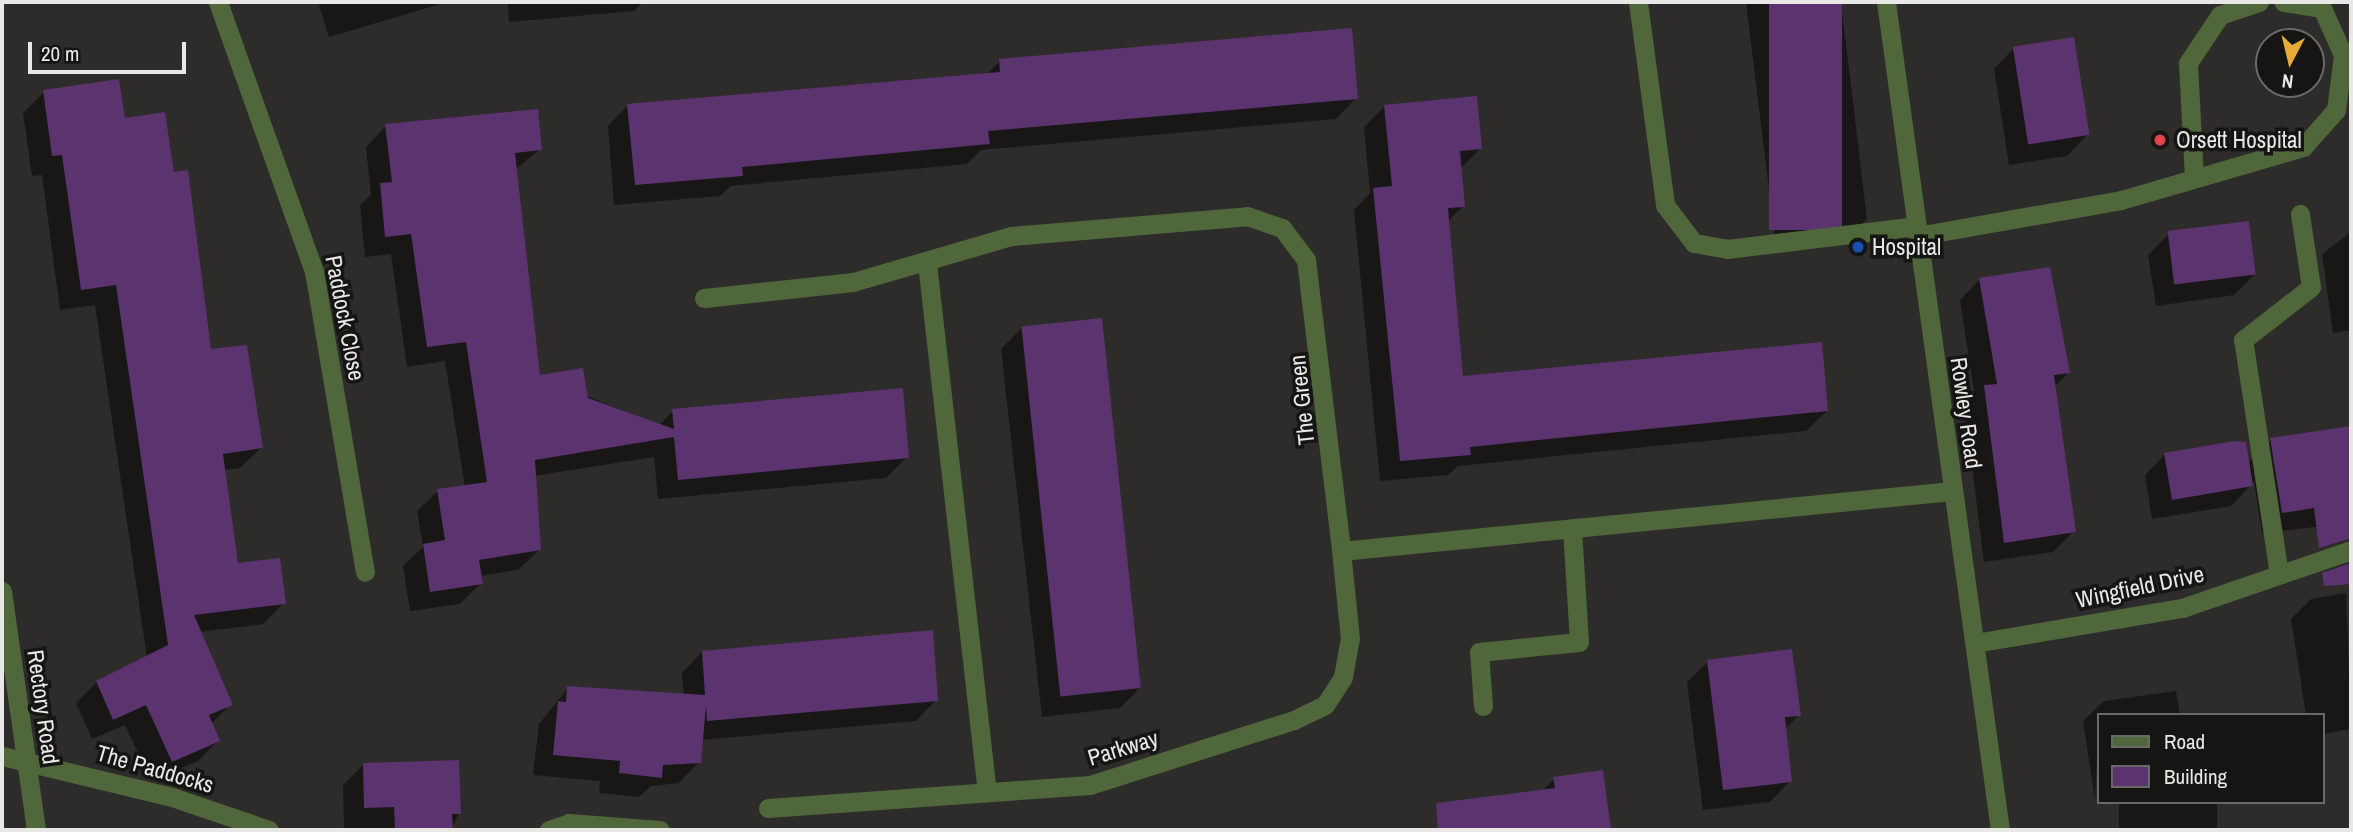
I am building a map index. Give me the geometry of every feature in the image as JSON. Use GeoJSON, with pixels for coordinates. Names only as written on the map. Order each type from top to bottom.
{"type":"FeatureCollection","features":[{"type":"Feature","properties":{"kind":"street","name":"Paddock Close"},"geometry":{"type":"LineString","coordinates":[[218,2],[314,271],[365,572]]}},
{"type":"Feature","properties":{"kind":"street"},"geometry":{"type":"LineString","coordinates":[[1638,2],[1665,205],[1694,243],[1727,248],[1916,231],[2121,201],[2303,147],[2336,110],[2343,55],[2322,8],[2283,2]]}},
{"type":"Feature","properties":{"kind":"street","name":"Rowley Road"},"geometry":{"type":"LineString","coordinates":[[1886,2],[2000,830]]}},
{"type":"Feature","properties":{"kind":"street"},"geometry":{"type":"LineString","coordinates":[[2194,178],[2188,63],[2220,15],[2259,2]]}},
{"type":"Feature","properties":{"kind":"street"},"geometry":{"type":"LineString","coordinates":[[2279,574],[2243,340],[2311,288],[2300,214]]}},
{"type":"Feature","properties":{"kind":"street","name":"The Green"},"geometry":{"type":"LineString","coordinates":[[704,298],[853,282],[927,263],[1011,236],[1136,222],[1247,216],[1282,228],[1306,260],[1318,318],[1341,551]]}},
{"type":"Feature","properties":{"kind":"street"},"geometry":{"type":"LineString","coordinates":[[927,263],[987,793]]}},
{"type":"Feature","properties":{"kind":"street"},"geometry":{"type":"LineString","coordinates":[[1341,551],[1952,491]]}},
{"type":"Feature","properties":{"kind":"street"},"geometry":{"type":"LineString","coordinates":[[1482,706],[1479,652],[1579,642],[1572,528]]}},
{"type":"Feature","properties":{"kind":"street","name":"Wingfield Drive"},"geometry":{"type":"LineString","coordinates":[[1975,643],[2182,608],[2351,550]]}},
{"type":"Feature","properties":{"kind":"street","name":"Parkway"},"geometry":{"type":"LineString","coordinates":[[768,808],[1090,785],[1325,705],[1343,677],[1350,639],[1341,551]]}},
{"type":"Feature","properties":{"kind":"street","name":"Rectory Road"},"geometry":{"type":"LineString","coordinates":[[2,591],[36,830]]}},
{"type":"Feature","properties":{"kind":"street","name":"The Paddocks"},"geometry":{"type":"LineString","coordinates":[[2,755],[26,757],[269,830]]}},
{"type":"Feature","properties":{"kind":"street"},"geometry":{"type":"LineString","coordinates":[[549,830],[569,823],[660,830]]}},
{"type":"Feature","properties":{"kind":"building"},"geometry":{"type":"Polygon","coordinates":[[[1769,2],[1842,2],[1842,230],[1769,230],[1769,2]]]}},
{"type":"Feature","properties":{"kind":"building"},"geometry":{"type":"Polygon","coordinates":[[[1352,28],[1358,99],[988,131],[990,144],[742,167],[743,176],[635,185],[627,104],[1000,72],[999,59],[1352,28]]]}},
{"type":"Feature","properties":{"kind":"building"},"geometry":{"type":"Polygon","coordinates":[[[2074,37],[2089,135],[2028,144],[2013,47],[2074,37]]]}},
{"type":"Feature","properties":{"kind":"building"},"geometry":{"type":"Polygon","coordinates":[[[119,79],[125,118],[165,112],[174,172],[188,170],[211,349],[247,345],[263,448],[223,454],[238,563],[280,558],[286,604],[194,615],[233,705],[209,715],[220,741],[172,762],[146,705],[113,720],[96,681],[168,645],[116,285],[81,290],[62,155],[52,156],[43,90],[119,79]]]}},
{"type":"Feature","properties":{"kind":"building"},"geometry":{"type":"Polygon","coordinates":[[[1477,96],[1482,149],[1460,151],[1465,207],[1448,208],[1463,376],[1822,342],[1828,411],[1470,447],[1471,455],[1400,461],[1373,188],[1392,186],[1384,105],[1477,96]]]}},
{"type":"Feature","properties":{"kind":"building"},"geometry":{"type":"Polygon","coordinates":[[[538,109],[542,150],[515,153],[540,375],[583,368],[588,398],[674,429],[672,409],[903,388],[909,458],[678,480],[674,437],[535,460],[541,550],[479,560],[483,584],[430,592],[423,544],[445,540],[437,489],[487,482],[466,342],[427,347],[411,234],[385,237],[380,183],[392,182],[385,124],[538,109]]]}},
{"type":"Feature","properties":{"kind":"building"},"geometry":{"type":"Polygon","coordinates":[[[2249,221],[2256,275],[2174,285],[2168,231],[2249,221]]]}},
{"type":"Feature","properties":{"kind":"building"},"geometry":{"type":"Polygon","coordinates":[[[2050,267],[2070,373],[2054,375],[2076,532],[2004,543],[1984,385],[1997,384],[1979,278],[2050,267]]]}},
{"type":"Feature","properties":{"kind":"building"},"geometry":{"type":"Polygon","coordinates":[[[1102,318],[1141,688],[1060,696],[1021,326],[1102,318]]]}},
{"type":"Feature","properties":{"kind":"building"},"geometry":{"type":"Polygon","coordinates":[[[2351,426],[2351,538],[2319,548],[2314,508],[2282,513],[2270,438],[2351,426]]]}},
{"type":"Feature","properties":{"kind":"building"},"geometry":{"type":"Polygon","coordinates":[[[2234,441],[2246,442],[2253,486],[2172,500],[2164,453],[2234,441]]]}},
{"type":"Feature","properties":{"kind":"building"},"geometry":{"type":"Polygon","coordinates":[[[2351,563],[2351,584],[2324,586],[2322,573],[2351,563]]]}},
{"type":"Feature","properties":{"kind":"building"},"geometry":{"type":"Polygon","coordinates":[[[933,630],[938,701],[707,721],[706,705],[701,763],[663,765],[662,778],[619,773],[620,761],[553,755],[558,701],[566,702],[567,686],[705,695],[702,651],[933,630]]]}},
{"type":"Feature","properties":{"kind":"building"},"geometry":{"type":"Polygon","coordinates":[[[1792,649],[1801,716],[1785,717],[1792,782],[1723,790],[1707,660],[1792,649]]]}},
{"type":"Feature","properties":{"kind":"building"},"geometry":{"type":"Polygon","coordinates":[[[459,760],[461,814],[452,814],[453,830],[395,830],[394,807],[364,808],[363,763],[459,760]]]}},
{"type":"Feature","properties":{"kind":"building"},"geometry":{"type":"Polygon","coordinates":[[[1603,770],[1611,830],[1438,830],[1436,803],[1555,788],[1553,777],[1603,770]]]}},
{"type":"Feature","properties":{"kind":"place","name":"Orsett Hospital"},"geometry":{"type":"Point","coordinates":[2160,140]}},
{"type":"Feature","properties":{"kind":"place","name":"Hospital"},"geometry":{"type":"Point","coordinates":[1858,247]}}]}
